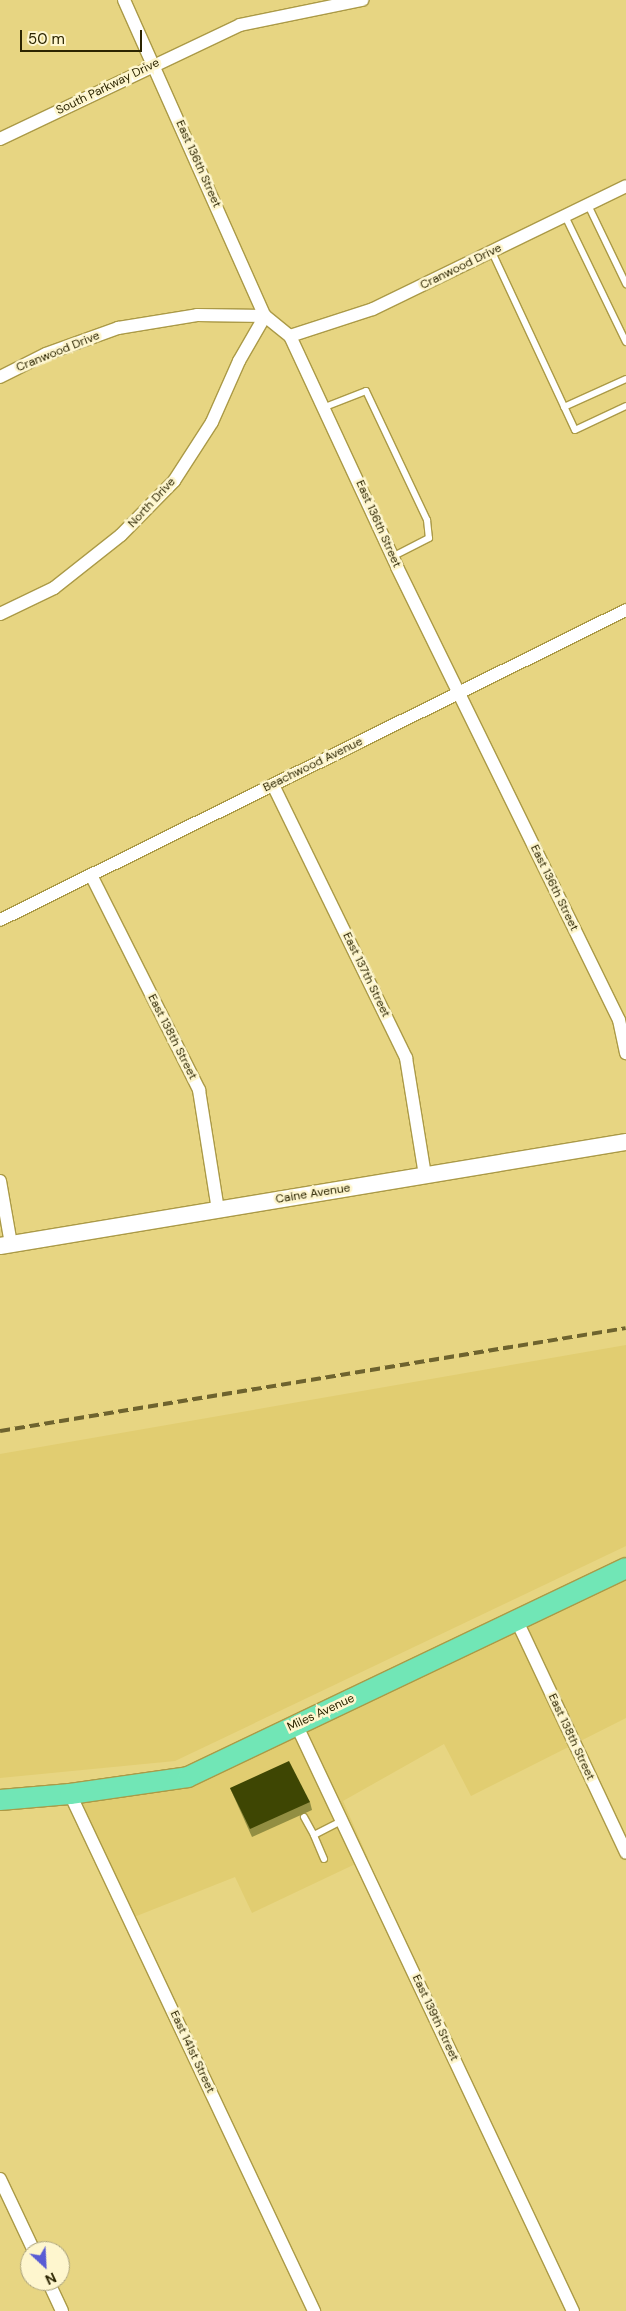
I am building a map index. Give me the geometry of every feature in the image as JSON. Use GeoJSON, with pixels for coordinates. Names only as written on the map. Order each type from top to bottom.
{"type":"FeatureCollection","features":[{"type":"Feature","properties":{"kind":"main road","name":"Miles Avenue"},"geometry":{"type":"LineString","coordinates":[[0,1800],[70,1794],[188,1777],[626,1568]]}},
{"type":"Feature","properties":{"kind":"street","name":"East 136th Street"},"geometry":{"type":"LineString","coordinates":[[124,0],[265,316],[290,336],[325,407],[392,557],[619,1020],[626,1053]]}},
{"type":"Feature","properties":{"kind":"street","name":"South Parkway Drive"},"geometry":{"type":"LineString","coordinates":[[0,139],[154,64],[240,25],[362,0]]}},
{"type":"Feature","properties":{"kind":"street","name":"Cranwood Drive"},"geometry":{"type":"LineString","coordinates":[[290,336],[373,309],[626,186]]}},
{"type":"Feature","properties":{"kind":"street","name":"Cranwood Drive"},"geometry":{"type":"LineString","coordinates":[[0,377],[46,354],[118,328],[197,315],[265,316]]}},
{"type":"Feature","properties":{"kind":"street","name":"North Drive"},"geometry":{"type":"LineString","coordinates":[[0,614],[54,588],[121,536],[174,481],[212,422],[239,361],[265,316]]}},
{"type":"Feature","properties":{"kind":"street","name":"Beachwood Avenue"},"geometry":{"type":"LineString","coordinates":[[0,920],[626,610]]}},
{"type":"Feature","properties":{"kind":"street","name":"East 137th Street"},"geometry":{"type":"LineString","coordinates":[[273,785],[406,1058],[425,1175]]}},
{"type":"Feature","properties":{"kind":"street","name":"East 138th Street"},"geometry":{"type":"LineString","coordinates":[[91,875],[199,1090],[218,1210]]}},
{"type":"Feature","properties":{"kind":"street","name":"Caine Avenue"},"geometry":{"type":"LineString","coordinates":[[6,1245],[626,1142]]}},
{"type":"Feature","properties":{"kind":"street"},"geometry":{"type":"LineString","coordinates":[[0,1181],[6,1245]]}},
{"type":"Feature","properties":{"kind":"street","name":"East 138th Street"},"geometry":{"type":"LineString","coordinates":[[516,1621],[626,1853]]}},
{"type":"Feature","properties":{"kind":"street","name":"East 139th Street"},"geometry":{"type":"LineString","coordinates":[[296,1724],[573,2311]]}},
{"type":"Feature","properties":{"kind":"street","name":"East 141st Street"},"geometry":{"type":"LineString","coordinates":[[70,1794],[314,2311]]}},
{"type":"Feature","properties":{"kind":"street"},"geometry":{"type":"LineString","coordinates":[[0,2179],[29,2241]]}},
{"type":"Feature","properties":{"kind":"street"},"geometry":{"type":"LineString","coordinates":[[53,2291],[62,2311]]}},
{"type":"Feature","properties":{"kind":"lane"},"geometry":{"type":"LineString","coordinates":[[588,205],[626,284]]}},
{"type":"Feature","properties":{"kind":"lane"},"geometry":{"type":"LineString","coordinates":[[564,216],[626,342]]}},
{"type":"Feature","properties":{"kind":"lane"},"geometry":{"type":"LineString","coordinates":[[492,252],[575,430],[626,406]]}},
{"type":"Feature","properties":{"kind":"lane"},"geometry":{"type":"LineString","coordinates":[[564,407],[626,378]]}},
{"type":"Feature","properties":{"kind":"lane"},"geometry":{"type":"LineString","coordinates":[[325,407],[366,391],[427,520],[429,538],[392,557]]}},
{"type":"Feature","properties":{"kind":"lane"},"geometry":{"type":"LineString","coordinates":[[304,1817],[324,1859]]}},
{"type":"Feature","properties":{"kind":"lane"},"geometry":{"type":"LineString","coordinates":[[314,1835],[342,1821]]}},
{"type":"Feature","properties":{"kind":"shaded area"},"geometry":{"type":"Polygon","coordinates":[[[626,1345],[626,1546],[175,1761],[0,1778],[0,1454],[626,1345]]]}},
{"type":"Feature","properties":{"kind":"shaded area"},"geometry":{"type":"Polygon","coordinates":[[[626,1568],[626,1718],[471,1796],[444,1744],[343,1801],[368,1858],[252,1913],[235,1877],[129,1919],[70,1794],[188,1777],[626,1568]]]}},
{"type":"Feature","properties":{"kind":"building"},"geometry":{"type":"Polygon","coordinates":[[[289,1761],[310,1802],[250,1829],[230,1788],[289,1761]]]}},
{"type":"Feature","properties":{"kind":"railway"},"geometry":{"type":"LineString","coordinates":[[0,1431],[626,1328]]}}]}
